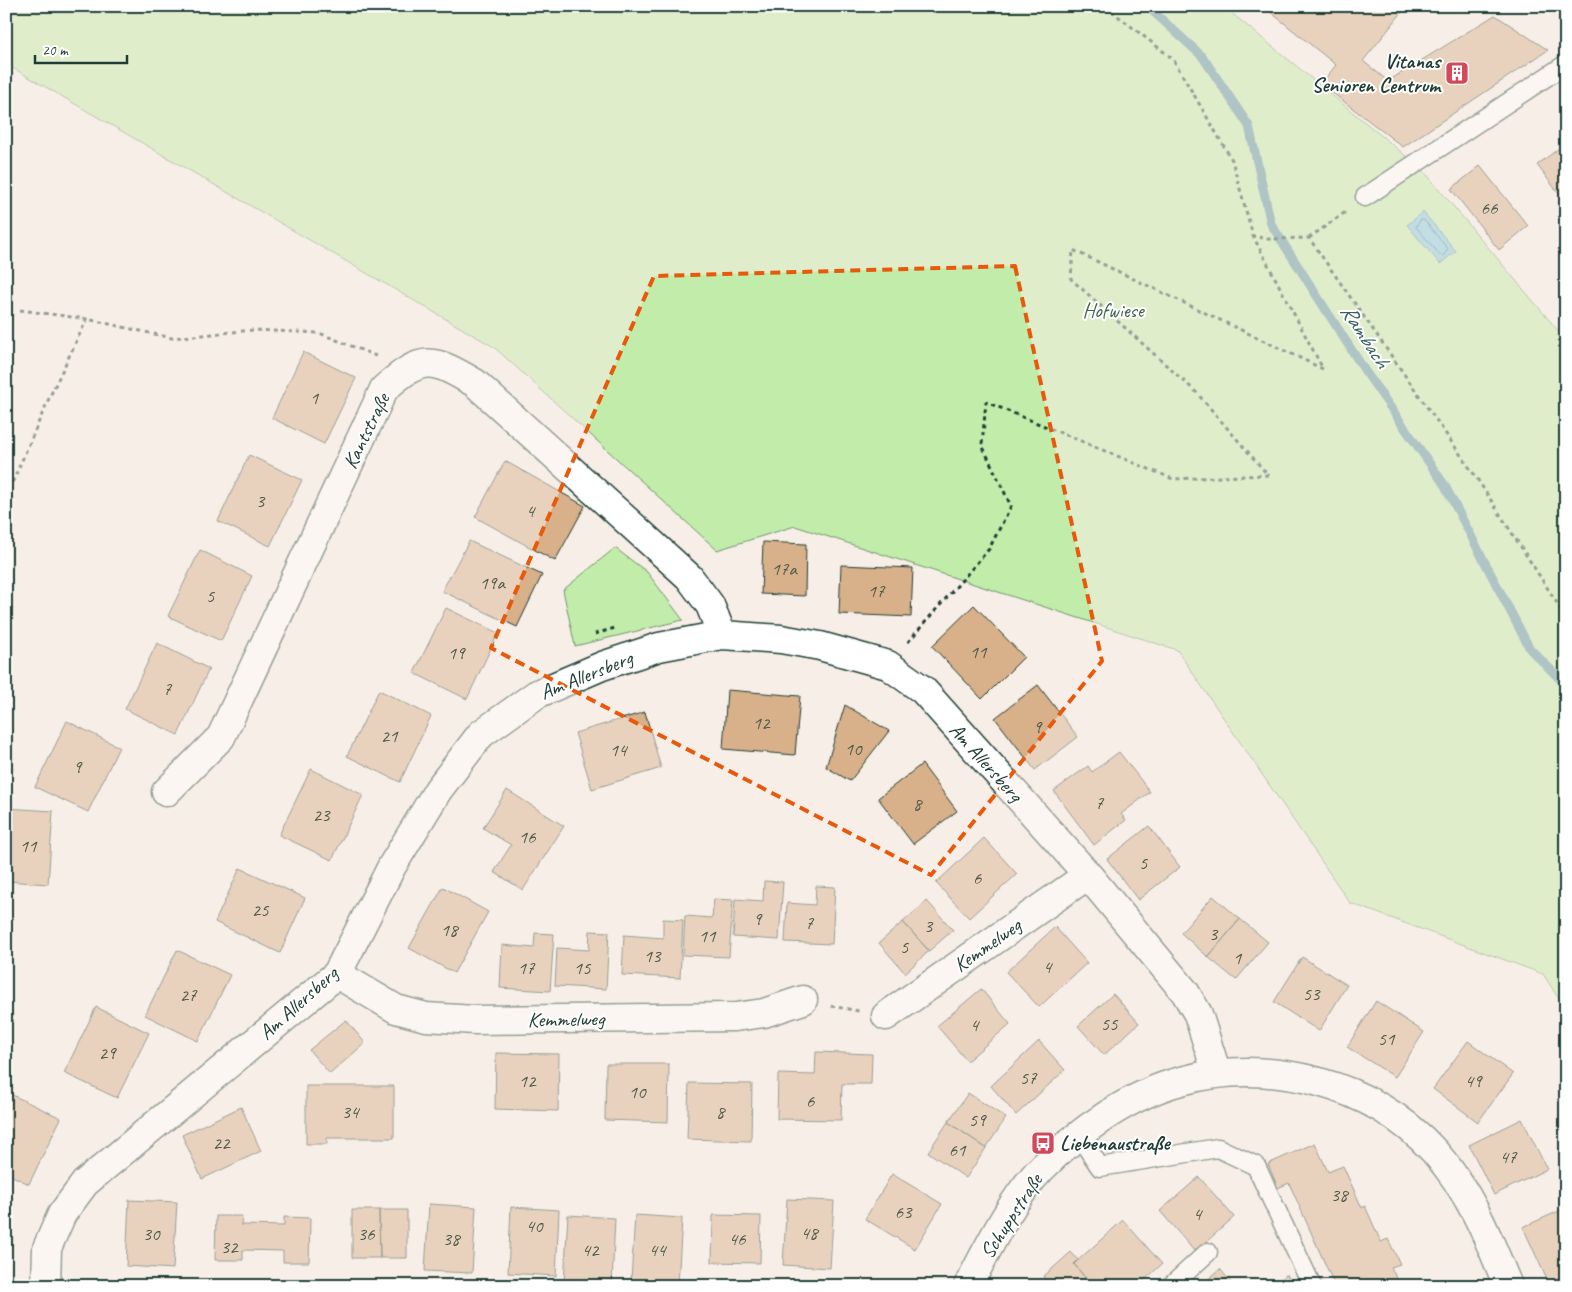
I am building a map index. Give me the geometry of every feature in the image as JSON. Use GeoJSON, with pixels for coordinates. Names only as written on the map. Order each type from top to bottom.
{"type":"FeatureCollection","features":[{"type":"Feature","properties":{"kind":"street","name":"Kantstraße"},"geometry":{"type":"LineString","coordinates":[[166,792],[221,737],[384,389],[406,369],[426,364],[445,366],[475,383],[689,577],[710,605],[722,635]]}},
{"type":"Feature","properties":{"kind":"street","name":"Am Allersberg"},"geometry":{"type":"LineString","coordinates":[[46,1286],[47,1248],[62,1214],[85,1183],[337,974],[392,866],[438,790],[481,734],[537,694],[602,666],[659,647],[722,635],[781,639],[820,646],[888,666],[923,690],[1088,875],[1185,992],[1198,1014],[1217,1074]]}},
{"type":"Feature","properties":{"kind":"street","name":"Kemmelweg"},"geometry":{"type":"LineString","coordinates":[[886,1016],[1088,875]]}},
{"type":"Feature","properties":{"kind":"street","name":"Kemmelweg"},"geometry":{"type":"LineString","coordinates":[[337,974],[396,1009],[426,1017],[465,1019],[735,1017],[764,1013],[802,1000]]}},
{"type":"Feature","properties":{"kind":"street","name":"Schuppstraße"},"geometry":{"type":"LineString","coordinates":[[968,1286],[1002,1221],[1041,1168],[1079,1136],[1107,1115],[1144,1094],[1181,1081],[1217,1074],[1251,1072],[1284,1074],[1319,1082],[1352,1094],[1382,1110],[1408,1128],[1433,1150],[1453,1174],[1470,1200],[1508,1286]]}},
{"type":"Feature","properties":{"kind":"lane"},"geometry":{"type":"LineString","coordinates":[[1365,197],[1566,64]]}},
{"type":"Feature","properties":{"kind":"lane"},"geometry":{"type":"LineString","coordinates":[[1079,1136],[1100,1167],[1218,1148],[1256,1166],[1312,1286]]}},
{"type":"Feature","properties":{"kind":"lane"},"geometry":{"type":"LineString","coordinates":[[1170,1286],[1208,1252]]}},
{"type":"Feature","properties":{"kind":"path"},"geometry":{"type":"LineString","coordinates":[[888,666],[989,549],[1011,506],[982,446],[986,402],[1173,478],[1268,475],[1196,392],[1071,279],[1073,250],[1323,369],[1252,236],[1232,160],[1173,59],[1105,6]]}},
{"type":"Feature","properties":{"kind":"path"},"geometry":{"type":"LineString","coordinates":[[1252,236],[1309,238],[1365,197]]}},
{"type":"Feature","properties":{"kind":"path"},"geometry":{"type":"LineString","coordinates":[[1309,238],[1476,477],[1566,617]]}},
{"type":"Feature","properties":{"kind":"path"},"geometry":{"type":"LineString","coordinates":[[20,310],[87,319],[172,338],[253,330],[320,333],[361,350]]}},
{"type":"Feature","properties":{"kind":"path"},"geometry":{"type":"LineString","coordinates":[[6,498],[50,396],[87,319]]}},
{"type":"Feature","properties":{"kind":"path"},"geometry":{"type":"LineString","coordinates":[[802,1000],[886,1016]]}},
{"type":"Feature","properties":{"kind":"highlighted area"},"geometry":{"type":"Polygon","coordinates":[[[1015,266],[1102,661],[931,875],[491,648],[654,276],[1015,266]]]}},
{"type":"Feature","properties":{"kind":"green space","name":"Hofwiese"},"geometry":{"type":"Polygon","coordinates":[[[6,6],[1223,6],[1422,169],[1566,340],[1566,1010],[1543,974],[1350,903],[1177,650],[795,526],[717,550],[494,347],[6,64],[6,6]]]}},
{"type":"Feature","properties":{"kind":"green space"},"geometry":{"type":"Polygon","coordinates":[[[615,548],[647,572],[683,620],[575,646],[563,590],[615,548]]]}},
{"type":"Feature","properties":{"kind":"water"},"geometry":{"type":"Polygon","coordinates":[[[1423,212],[1456,251],[1440,264],[1407,225],[1423,212]]]}},
{"type":"Feature","properties":{"kind":"building","name":"Vitanas Senioren Centrum"},"geometry":{"type":"Polygon","coordinates":[[[1263,6],[1407,6],[1363,61],[1388,81],[1495,15],[1548,50],[1403,147],[1321,84],[1336,65],[1263,6]]]}},
{"type":"Feature","properties":{"kind":"building"},"geometry":{"type":"Polygon","coordinates":[[[1566,143],[1566,203],[1537,165],[1566,143]]]}},
{"type":"Feature","properties":{"kind":"building"},"geometry":{"type":"Polygon","coordinates":[[[1480,166],[1528,226],[1499,250],[1451,189],[1480,166]]]}},
{"type":"Feature","properties":{"kind":"building"},"geometry":{"type":"Polygon","coordinates":[[[303,352],[356,378],[324,444],[272,418],[303,352]]]}},
{"type":"Feature","properties":{"kind":"building"},"geometry":{"type":"Polygon","coordinates":[[[249,455],[302,480],[270,546],[218,521],[249,455]]]}},
{"type":"Feature","properties":{"kind":"building"},"geometry":{"type":"Polygon","coordinates":[[[505,461],[585,506],[555,561],[475,517],[505,461]]]}},
{"type":"Feature","properties":{"kind":"building"},"geometry":{"type":"Polygon","coordinates":[[[469,541],[542,575],[517,627],[442,591],[469,541]]]}},
{"type":"Feature","properties":{"kind":"building"},"geometry":{"type":"Polygon","coordinates":[[[763,542],[806,544],[805,596],[761,594],[763,542]]]}},
{"type":"Feature","properties":{"kind":"building"},"geometry":{"type":"Polygon","coordinates":[[[200,550],[252,576],[221,641],[168,616],[200,550]]]}},
{"type":"Feature","properties":{"kind":"building"},"geometry":{"type":"Polygon","coordinates":[[[841,565],[913,568],[911,617],[839,614],[841,565]]]}},
{"type":"Feature","properties":{"kind":"building"},"geometry":{"type":"Polygon","coordinates":[[[974,605],[1024,657],[982,699],[932,646],[974,605]]]}},
{"type":"Feature","properties":{"kind":"building"},"geometry":{"type":"Polygon","coordinates":[[[446,608],[498,633],[467,699],[414,673],[446,608]]]}},
{"type":"Feature","properties":{"kind":"building"},"geometry":{"type":"Polygon","coordinates":[[[157,643],[209,669],[178,735],[125,709],[157,643]]]}},
{"type":"Feature","properties":{"kind":"building"},"geometry":{"type":"Polygon","coordinates":[[[1038,685],[1078,737],[1035,770],[995,718],[1038,685]]]}},
{"type":"Feature","properties":{"kind":"building"},"geometry":{"type":"Polygon","coordinates":[[[379,690],[431,716],[400,782],[347,756],[379,690]]]}},
{"type":"Feature","properties":{"kind":"building"},"geometry":{"type":"Polygon","coordinates":[[[727,690],[800,696],[795,755],[723,749],[727,690]]]}},
{"type":"Feature","properties":{"kind":"building"},"geometry":{"type":"Polygon","coordinates":[[[845,705],[889,731],[850,781],[826,767],[845,705]]]}},
{"type":"Feature","properties":{"kind":"building"},"geometry":{"type":"Polygon","coordinates":[[[645,712],[661,768],[592,789],[575,733],[645,712]]]}},
{"type":"Feature","properties":{"kind":"building"},"geometry":{"type":"Polygon","coordinates":[[[67,721],[119,747],[88,812],[35,787],[67,721]]]}},
{"type":"Feature","properties":{"kind":"building"},"geometry":{"type":"Polygon","coordinates":[[[1119,752],[1150,792],[1121,814],[1126,820],[1094,845],[1054,791],[1088,766],[1092,772],[1119,752]]]}},
{"type":"Feature","properties":{"kind":"building"},"geometry":{"type":"Polygon","coordinates":[[[922,764],[957,811],[913,844],[878,798],[922,764]]]}},
{"type":"Feature","properties":{"kind":"building"},"geometry":{"type":"Polygon","coordinates":[[[311,769],[363,795],[332,860],[279,835],[311,769]]]}},
{"type":"Feature","properties":{"kind":"building"},"geometry":{"type":"Polygon","coordinates":[[[507,790],[564,826],[523,890],[494,872],[511,845],[483,828],[507,790]]]}},
{"type":"Feature","properties":{"kind":"building"},"geometry":{"type":"Polygon","coordinates":[[[6,808],[53,811],[48,884],[6,881],[6,808]]]}},
{"type":"Feature","properties":{"kind":"building"},"geometry":{"type":"Polygon","coordinates":[[[1149,826],[1180,867],[1138,900],[1107,859],[1149,826]]]}},
{"type":"Feature","properties":{"kind":"building"},"geometry":{"type":"Polygon","coordinates":[[[984,838],[1017,874],[969,918],[936,883],[984,838]]]}},
{"type":"Feature","properties":{"kind":"building"},"geometry":{"type":"Polygon","coordinates":[[[240,868],[305,898],[280,953],[215,922],[240,868]]]}},
{"type":"Feature","properties":{"kind":"building"},"geometry":{"type":"Polygon","coordinates":[[[764,881],[783,882],[779,940],[733,937],[735,899],[763,901],[764,881]]]}},
{"type":"Feature","properties":{"kind":"building"},"geometry":{"type":"Polygon","coordinates":[[[816,886],[835,887],[832,944],[785,942],[787,903],[815,905],[816,886]]]}},
{"type":"Feature","properties":{"kind":"building"},"geometry":{"type":"Polygon","coordinates":[[[443,887],[488,912],[454,973],[409,948],[443,887]]]}},
{"type":"Feature","properties":{"kind":"building"},"geometry":{"type":"Polygon","coordinates":[[[1213,896],[1240,919],[1208,957],[1181,933],[1213,896]]]}},
{"type":"Feature","properties":{"kind":"building"},"geometry":{"type":"Polygon","coordinates":[[[714,899],[733,900],[729,957],[683,955],[685,916],[712,918],[714,899]]]}},
{"type":"Feature","properties":{"kind":"building"},"geometry":{"type":"Polygon","coordinates":[[[927,901],[953,930],[929,951],[903,922],[927,901]]]}},
{"type":"Feature","properties":{"kind":"building"},"geometry":{"type":"Polygon","coordinates":[[[663,919],[683,920],[680,978],[622,975],[624,935],[663,938],[663,919]]]}},
{"type":"Feature","properties":{"kind":"building"},"geometry":{"type":"Polygon","coordinates":[[[1240,919],[1268,942],[1236,980],[1208,957],[1240,919]]]}},
{"type":"Feature","properties":{"kind":"building"},"geometry":{"type":"Polygon","coordinates":[[[903,922],[929,951],[905,973],[879,943],[903,922]]]}},
{"type":"Feature","properties":{"kind":"building"},"geometry":{"type":"Polygon","coordinates":[[[1055,927],[1087,963],[1039,1007],[1006,972],[1055,927]]]}},
{"type":"Feature","properties":{"kind":"building"},"geometry":{"type":"Polygon","coordinates":[[[590,931],[609,932],[606,989],[555,986],[557,948],[589,950],[590,931]]]}},
{"type":"Feature","properties":{"kind":"building"},"geometry":{"type":"Polygon","coordinates":[[[535,933],[554,934],[550,991],[500,988],[502,945],[534,948],[535,933]]]}},
{"type":"Feature","properties":{"kind":"building"},"geometry":{"type":"Polygon","coordinates":[[[177,950],[230,975],[198,1041],[145,1015],[177,950]]]}},
{"type":"Feature","properties":{"kind":"building"},"geometry":{"type":"Polygon","coordinates":[[[1302,957],[1347,985],[1319,1031],[1274,1002],[1302,957]]]}},
{"type":"Feature","properties":{"kind":"building"},"geometry":{"type":"Polygon","coordinates":[[[981,989],[1010,1024],[967,1061],[937,1026],[981,989]]]}},
{"type":"Feature","properties":{"kind":"building"},"geometry":{"type":"Polygon","coordinates":[[[1113,994],[1139,1023],[1104,1055],[1078,1026],[1113,994]]]}},
{"type":"Feature","properties":{"kind":"building"},"geometry":{"type":"Polygon","coordinates":[[[1376,1001],[1424,1032],[1395,1077],[1347,1047],[1376,1001]]]}},
{"type":"Feature","properties":{"kind":"building"},"geometry":{"type":"Polygon","coordinates":[[[96,1007],[149,1033],[117,1098],[64,1073],[96,1007]]]}},
{"type":"Feature","properties":{"kind":"building"},"geometry":{"type":"Polygon","coordinates":[[[346,1020],[365,1043],[330,1074],[309,1050],[346,1020]]]}},
{"type":"Feature","properties":{"kind":"building"},"geometry":{"type":"Polygon","coordinates":[[[1039,1041],[1065,1070],[1016,1115],[991,1086],[1039,1041]]]}},
{"type":"Feature","properties":{"kind":"building"},"geometry":{"type":"Polygon","coordinates":[[[1468,1041],[1513,1074],[1478,1122],[1433,1089],[1468,1041]]]}},
{"type":"Feature","properties":{"kind":"building"},"geometry":{"type":"Polygon","coordinates":[[[816,1052],[872,1054],[871,1084],[842,1084],[841,1120],[777,1119],[778,1074],[815,1075],[816,1052]]]}},
{"type":"Feature","properties":{"kind":"building"},"geometry":{"type":"Polygon","coordinates":[[[496,1053],[559,1054],[558,1111],[495,1109],[496,1053]]]}},
{"type":"Feature","properties":{"kind":"building"},"geometry":{"type":"Polygon","coordinates":[[[606,1064],[669,1064],[668,1122],[605,1120],[606,1064]]]}},
{"type":"Feature","properties":{"kind":"building"},"geometry":{"type":"Polygon","coordinates":[[[689,1083],[752,1084],[751,1141],[687,1139],[689,1083]]]}},
{"type":"Feature","properties":{"kind":"building"},"geometry":{"type":"Polygon","coordinates":[[[306,1086],[394,1086],[394,1138],[327,1138],[327,1144],[306,1144],[306,1086]]]}},
{"type":"Feature","properties":{"kind":"building"},"geometry":{"type":"Polygon","coordinates":[[[8,1093],[61,1118],[29,1184],[6,1173],[6,1097],[8,1093]]]}},
{"type":"Feature","properties":{"kind":"building"},"geometry":{"type":"Polygon","coordinates":[[[968,1093],[1006,1118],[986,1148],[948,1122],[968,1093]]]}},
{"type":"Feature","properties":{"kind":"building"},"geometry":{"type":"Polygon","coordinates":[[[241,1107],[261,1151],[202,1179],[182,1135],[241,1107]]]}},
{"type":"Feature","properties":{"kind":"building"},"geometry":{"type":"Polygon","coordinates":[[[1522,1119],[1547,1169],[1494,1195],[1469,1145],[1522,1119]]]}},
{"type":"Feature","properties":{"kind":"building"},"geometry":{"type":"Polygon","coordinates":[[[948,1122],[986,1148],[966,1178],[928,1152],[948,1122]]]}},
{"type":"Feature","properties":{"kind":"building"},"geometry":{"type":"Polygon","coordinates":[[[1315,1143],[1328,1172],[1343,1166],[1362,1208],[1365,1206],[1381,1242],[1388,1239],[1400,1264],[1391,1267],[1400,1286],[1335,1286],[1289,1183],[1278,1188],[1268,1164],[1315,1143]]]}},
{"type":"Feature","properties":{"kind":"building"},"geometry":{"type":"Polygon","coordinates":[[[892,1174],[942,1204],[915,1249],[865,1219],[892,1174]]]}},
{"type":"Feature","properties":{"kind":"building"},"geometry":{"type":"Polygon","coordinates":[[[1199,1177],[1234,1217],[1195,1252],[1160,1211],[1199,1177]]]}},
{"type":"Feature","properties":{"kind":"building"},"geometry":{"type":"Polygon","coordinates":[[[787,1199],[834,1201],[830,1268],[783,1265],[787,1199]]]}},
{"type":"Feature","properties":{"kind":"building"},"geometry":{"type":"Polygon","coordinates":[[[129,1200],[177,1202],[173,1269],[126,1266],[129,1200]]]}},
{"type":"Feature","properties":{"kind":"building"},"geometry":{"type":"Polygon","coordinates":[[[429,1204],[476,1207],[472,1273],[425,1271],[429,1204]]]}},
{"type":"Feature","properties":{"kind":"building"},"geometry":{"type":"Polygon","coordinates":[[[511,1207],[559,1210],[556,1276],[508,1273],[511,1207]]]}},
{"type":"Feature","properties":{"kind":"building"},"geometry":{"type":"Polygon","coordinates":[[[1566,1208],[1566,1275],[1548,1282],[1523,1227],[1566,1208]]]}},
{"type":"Feature","properties":{"kind":"building"},"geometry":{"type":"Polygon","coordinates":[[[352,1210],[379,1210],[380,1258],[352,1258],[352,1210]]]}},
{"type":"Feature","properties":{"kind":"building"},"geometry":{"type":"Polygon","coordinates":[[[379,1210],[407,1210],[407,1258],[380,1258],[379,1210]]]}},
{"type":"Feature","properties":{"kind":"building"},"geometry":{"type":"Polygon","coordinates":[[[568,1215],[615,1218],[612,1284],[564,1282],[568,1215]]]}},
{"type":"Feature","properties":{"kind":"building"},"geometry":{"type":"Polygon","coordinates":[[[635,1215],[682,1218],[678,1284],[631,1281],[635,1215]]]}},
{"type":"Feature","properties":{"kind":"building"},"geometry":{"type":"Polygon","coordinates":[[[713,1215],[761,1216],[760,1263],[712,1262],[713,1215]]]}},
{"type":"Feature","properties":{"kind":"building"},"geometry":{"type":"Polygon","coordinates":[[[216,1216],[242,1216],[241,1225],[284,1226],[284,1217],[310,1218],[309,1262],[283,1262],[283,1251],[243,1250],[243,1260],[215,1260],[216,1216]]]}},
{"type":"Feature","properties":{"kind":"building"},"geometry":{"type":"Polygon","coordinates":[[[1123,1220],[1162,1264],[1138,1286],[1092,1286],[1074,1264],[1123,1220]]]}},
{"type":"Feature","properties":{"kind":"building"},"geometry":{"type":"Polygon","coordinates":[[[1071,1252],[1078,1260],[1074,1264],[1092,1286],[1050,1286],[1043,1277],[1071,1252]]]}},
{"type":"Feature","properties":{"kind":"building"},"geometry":{"type":"Polygon","coordinates":[[[1220,1269],[1234,1286],[1201,1286],[1220,1269]]]}},
{"type":"Feature","properties":{"kind":"building"},"geometry":{"type":"Polygon","coordinates":[[[1287,1274],[1292,1286],[1273,1286],[1287,1274]]]}},
{"type":"Feature","properties":{"kind":"waterway","name":"Rambach"},"geometry":{"type":"LineString","coordinates":[[1147,6],[1202,56],[1249,126],[1271,224],[1365,371],[1444,484],[1530,649],[1566,685]]}},
{"type":"Feature","properties":{"kind":"place","name":"Vitanas Senioren Centrum"},"geometry":{"type":"Point","coordinates":[1457,73]}},
{"type":"Feature","properties":{"kind":"place","name":"Liebenaustraße"},"geometry":{"type":"Point","coordinates":[1043,1143]}}]}
